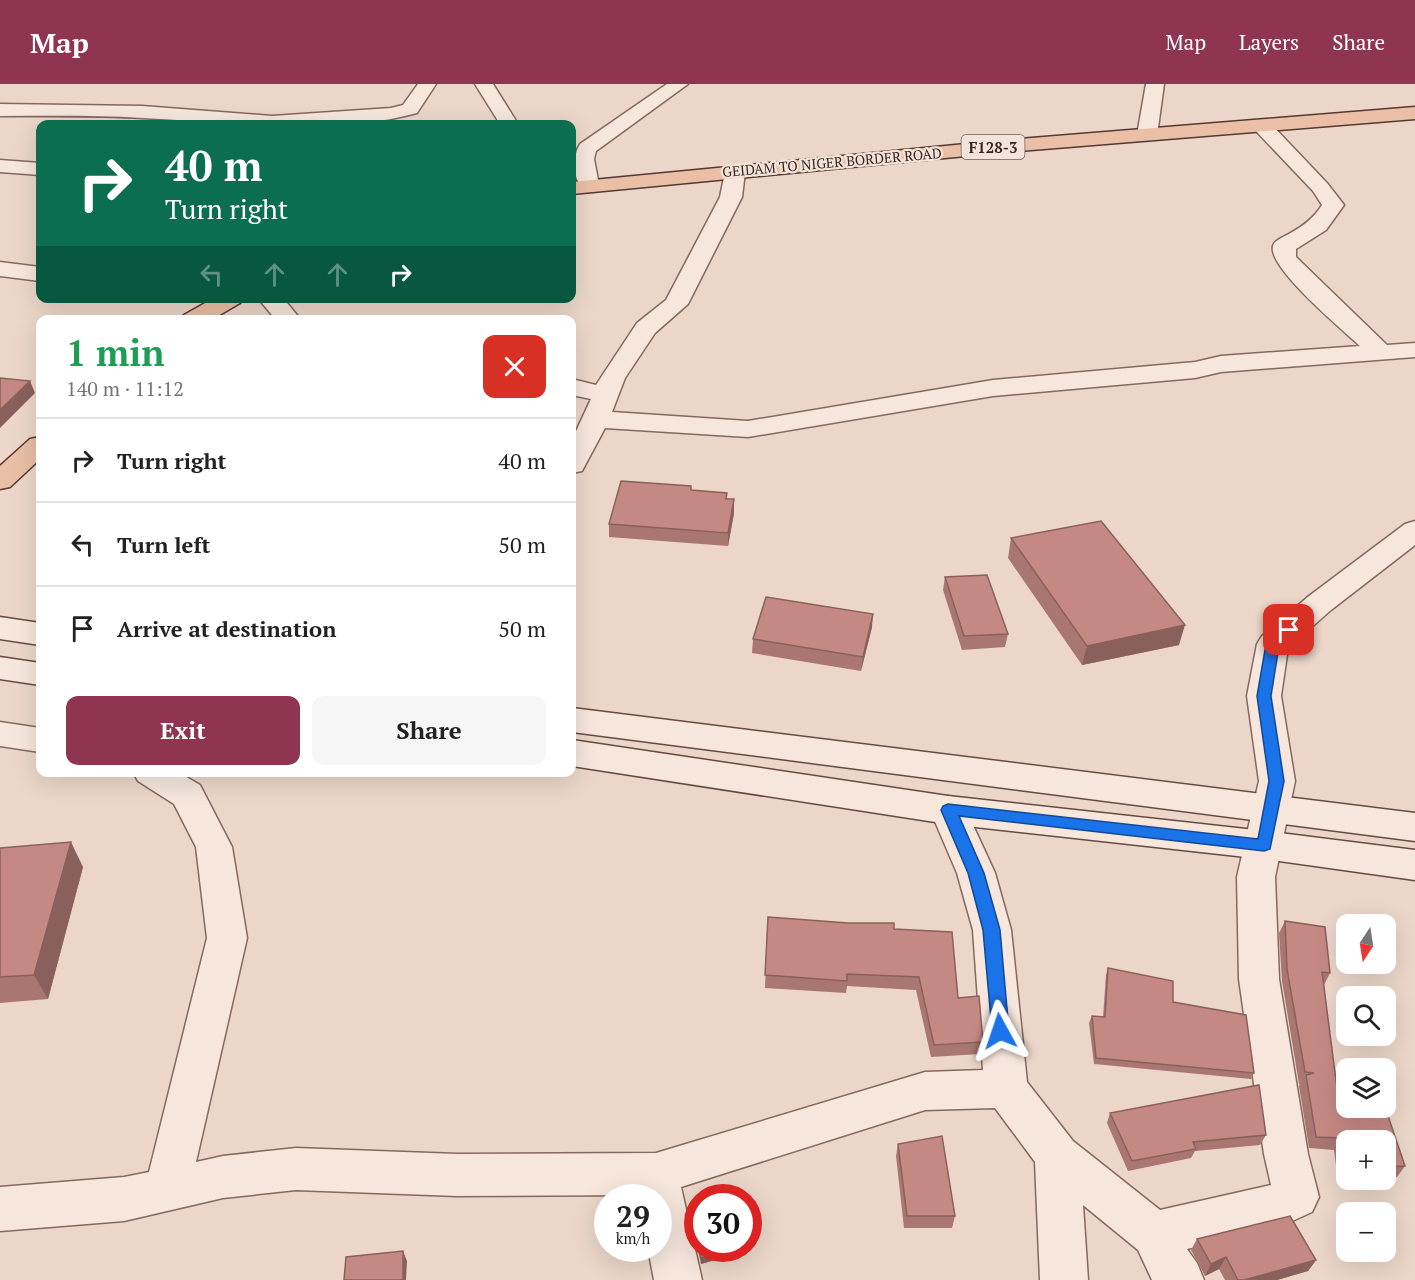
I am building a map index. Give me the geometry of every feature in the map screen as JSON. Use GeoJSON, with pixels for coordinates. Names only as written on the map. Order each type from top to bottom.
{"type":"FeatureCollection","features":[{"type":"Feature","properties":{"kind":"main road","name":"GEIDAM TO NIGER BORDER ROAD"},"geometry":{"type":"LineString","coordinates":[[580,186],[1415,113]]}},
{"type":"Feature","properties":{"kind":"main road"},"geometry":{"type":"LineString","coordinates":[[202,315],[224,303]]}},
{"type":"Feature","properties":{"kind":"main road"},"geometry":{"type":"LineString","coordinates":[[0,481],[36,449]]}},
{"type":"Feature","properties":{"kind":"street"},"geometry":{"type":"LineString","coordinates":[[309,120],[349,115],[392,114],[410,109],[427,84]]}},
{"type":"Feature","properties":{"kind":"street"},"geometry":{"type":"LineString","coordinates":[[484,84],[506,120]]}},
{"type":"Feature","properties":{"kind":"street"},"geometry":{"type":"LineString","coordinates":[[580,186],[587,148],[679,84]]}},
{"type":"Feature","properties":{"kind":"street"},"geometry":{"type":"LineString","coordinates":[[1147,135],[1155,84]]}},
{"type":"Feature","properties":{"kind":"street"},"geometry":{"type":"LineString","coordinates":[[0,108],[15,91]]}},
{"type":"Feature","properties":{"kind":"street"},"geometry":{"type":"LineString","coordinates":[[0,108],[142,112],[246,120]]}},
{"type":"Feature","properties":{"kind":"street"},"geometry":{"type":"LineString","coordinates":[[1262,126],[1320,187],[1333,205],[1324,221],[1308,234],[1284,246],[1285,257],[1293,269],[1381,353]]}},
{"type":"Feature","properties":{"kind":"street"},"geometry":{"type":"LineString","coordinates":[[0,166],[36,169]]}},
{"type":"Feature","properties":{"kind":"street"},"geometry":{"type":"LineString","coordinates":[[586,433],[612,378],[646,328],[676,304],[731,197],[735,172]]}},
{"type":"Feature","properties":{"kind":"street"},"geometry":{"type":"LineString","coordinates":[[0,269],[36,274]]}},
{"type":"Feature","properties":{"kind":"street"},"geometry":{"type":"LineString","coordinates":[[274,303],[285,315]]}},
{"type":"Feature","properties":{"kind":"street"},"geometry":{"type":"LineString","coordinates":[[586,433],[748,429],[993,388],[1195,370],[1221,364],[1415,350]]}},
{"type":"Feature","properties":{"kind":"street"},"geometry":{"type":"LineString","coordinates":[[576,400],[586,433]]}},
{"type":"Feature","properties":{"kind":"street"},"geometry":{"type":"LineString","coordinates":[[1154,1234],[1279,1205],[1296,1197],[1286,1154],[1259,979],[1256,877],[1277,781],[1264,696],[1273,644],[1320,603],[1415,530]]}},
{"type":"Feature","properties":{"kind":"street"},"geometry":{"type":"LineString","coordinates":[[0,628],[36,633]]}},
{"type":"Feature","properties":{"kind":"street"},"geometry":{"type":"LineString","coordinates":[[0,668],[36,673]]}},
{"type":"Feature","properties":{"kind":"street"},"geometry":{"type":"LineString","coordinates":[[576,721],[1268,827],[1415,865]]}},
{"type":"Feature","properties":{"kind":"street"},"geometry":{"type":"LineString","coordinates":[[0,734],[36,739]]}},
{"type":"Feature","properties":{"kind":"street"},"geometry":{"type":"LineString","coordinates":[[576,754],[948,810],[1268,827],[1415,826]]}},
{"type":"Feature","properties":{"kind":"street"},"geometry":{"type":"LineString","coordinates":[[158,777],[187,795],[213,848],[227,938],[167,1190]]}},
{"type":"Feature","properties":{"kind":"street"},"geometry":{"type":"LineString","coordinates":[[948,810],[976,873],[992,930],[1006,1088],[1057,1156],[1154,1234],[1164,1256],[1180,1280]]}},
{"type":"Feature","properties":{"kind":"street"},"geometry":{"type":"LineString","coordinates":[[0,1209],[124,1199],[223,1177],[296,1169],[456,1174],[656,1174],[925,1091],[1006,1088]]}},
{"type":"Feature","properties":{"kind":"street"},"geometry":{"type":"LineString","coordinates":[[1057,1156],[1064,1280]]}},
{"type":"Feature","properties":{"kind":"street"},"geometry":{"type":"LineString","coordinates":[[656,1174],[678,1280]]}},
{"type":"Feature","properties":{"kind":"building"},"geometry":{"type":"Polygon","coordinates":[[[0,378],[30,381],[0,410],[0,378]]]}},
{"type":"Feature","properties":{"kind":"building"},"geometry":{"type":"Polygon","coordinates":[[[621,481],[691,486],[691,490],[727,493],[726,499],[734,499],[728,533],[609,524],[621,481]]]}},
{"type":"Feature","properties":{"kind":"building"},"geometry":{"type":"Polygon","coordinates":[[[1101,521],[1185,625],[1087,646],[1011,538],[1101,521]]]}},
{"type":"Feature","properties":{"kind":"building"},"geometry":{"type":"Polygon","coordinates":[[[987,575],[1008,634],[964,636],[945,577],[987,575]]]}},
{"type":"Feature","properties":{"kind":"building"},"geometry":{"type":"Polygon","coordinates":[[[766,597],[873,614],[863,657],[753,639],[766,597]]]}},
{"type":"Feature","properties":{"kind":"building"},"geometry":{"type":"Polygon","coordinates":[[[71,842],[34,975],[0,977],[0,848],[71,842]]]}},
{"type":"Feature","properties":{"kind":"building"},"geometry":{"type":"Polygon","coordinates":[[[768,917],[848,923],[894,923],[894,929],[952,932],[958,998],[979,996],[983,1042],[934,1045],[919,977],[847,974],[847,981],[765,975],[768,917]]]}},
{"type":"Feature","properties":{"kind":"building"},"geometry":{"type":"Polygon","coordinates":[[[1285,921],[1325,927],[1330,973],[1322,972],[1336,1080],[1336,1118],[1389,1118],[1393,1130],[1336,1130],[1336,1138],[1316,1137],[1306,1075],[1314,1073],[1305,1072],[1287,969],[1285,921]]]}},
{"type":"Feature","properties":{"kind":"building"},"geometry":{"type":"Polygon","coordinates":[[[1108,968],[1173,981],[1173,1002],[1246,1015],[1254,1073],[1096,1058],[1092,1016],[1105,1017],[1108,968]]]}},
{"type":"Feature","properties":{"kind":"building"},"geometry":{"type":"Polygon","coordinates":[[[1259,1085],[1266,1135],[1193,1142],[1196,1149],[1132,1161],[1110,1113],[1259,1085]]]}},
{"type":"Feature","properties":{"kind":"building"},"geometry":{"type":"Polygon","coordinates":[[[942,1136],[955,1216],[907,1216],[898,1144],[942,1136]]]}},
{"type":"Feature","properties":{"kind":"building"},"geometry":{"type":"Polygon","coordinates":[[[1396,1139],[1405,1166],[1396,1166],[1396,1139]]]}},
{"type":"Feature","properties":{"kind":"building"},"geometry":{"type":"Polygon","coordinates":[[[1290,1216],[1316,1260],[1238,1280],[1226,1257],[1211,1264],[1197,1239],[1290,1216]]]}},
{"type":"Feature","properties":{"kind":"building"},"geometry":{"type":"Polygon","coordinates":[[[403,1251],[403,1280],[344,1280],[346,1257],[403,1251]]]}},
{"type":"Feature","properties":{"kind":"route"},"geometry":{"type":"LineString","coordinates":[[1000,1031],[992,930],[976,873],[948,810],[1264,845],[1277,781],[1264,696],[1273,644],[1289,630]]}}]}
